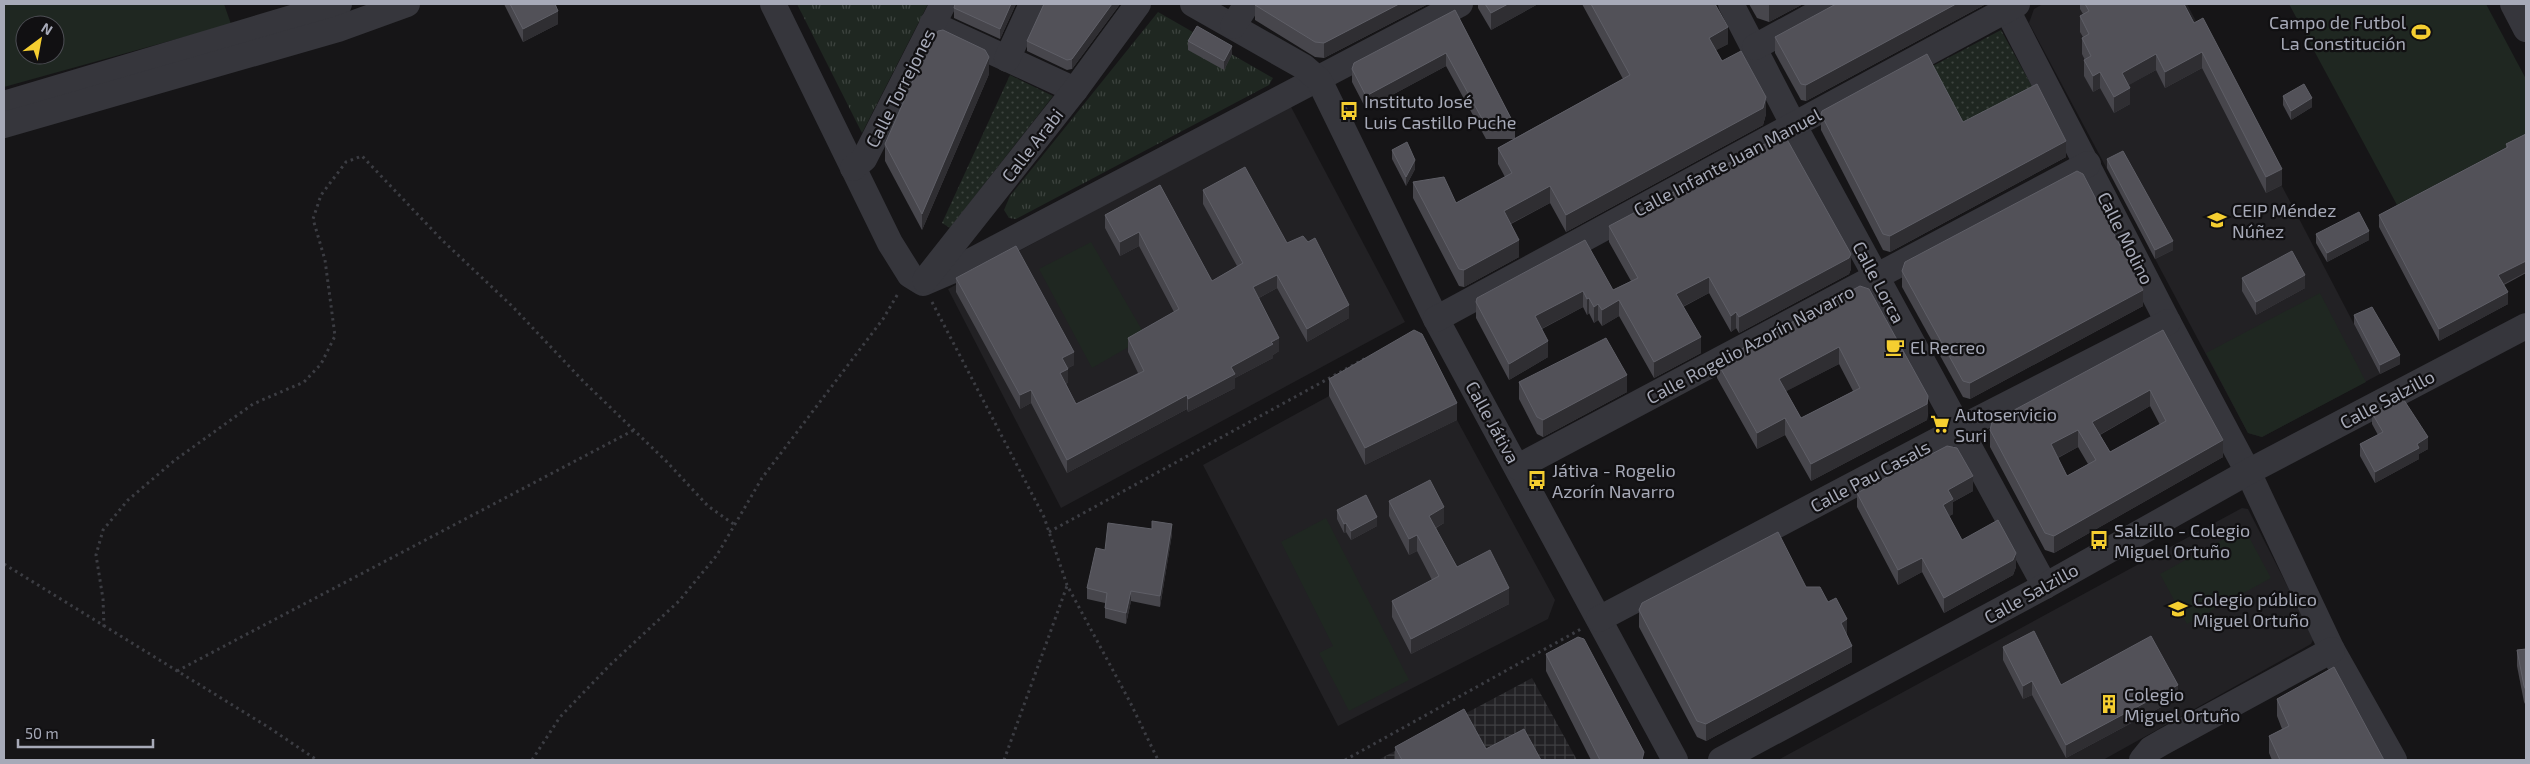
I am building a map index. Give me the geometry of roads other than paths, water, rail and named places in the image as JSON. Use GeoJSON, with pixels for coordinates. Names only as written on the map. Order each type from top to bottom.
{"type":"FeatureCollection","features":[{"type":"Feature","properties":{"kind":"street"},"geometry":{"type":"LineString","coordinates":[[4,104],[339,4]]}},
{"type":"Feature","properties":{"kind":"street"},"geometry":{"type":"LineString","coordinates":[[4,125],[338,29],[407,4]]}},
{"type":"Feature","properties":{"kind":"street"},"geometry":{"type":"LineString","coordinates":[[774,4],[890,243],[916,279],[958,268],[1319,80],[1460,4]]}},
{"type":"Feature","properties":{"kind":"street"},"geometry":{"type":"LineString","coordinates":[[1007,59],[1032,4]]}},
{"type":"Feature","properties":{"kind":"street","name":"Calle Arabi"},"geometry":{"type":"LineString","coordinates":[[916,279],[1075,90],[1138,4]]}},
{"type":"Feature","properties":{"kind":"street"},"geometry":{"type":"LineString","coordinates":[[1193,4],[1304,67],[1319,80]]}},
{"type":"Feature","properties":{"kind":"street"},"geometry":{"type":"LineString","coordinates":[[1233,26],[1247,4]]}},
{"type":"Feature","properties":{"kind":"street","name":"Calle Lorca"},"geometry":{"type":"LineString","coordinates":[[1731,4],[1755,46],[1794,126],[2045,586]]}},
{"type":"Feature","properties":{"kind":"street"},"geometry":{"type":"LineString","coordinates":[[1755,46],[1834,4]]}},
{"type":"Feature","properties":{"kind":"street"},"geometry":{"type":"LineString","coordinates":[[2513,4],[2526,29]]}},
{"type":"Feature","properties":{"kind":"street","name":"Calle Infante Juan Manuel"},"geometry":{"type":"LineString","coordinates":[[1436,319],[1794,126],[2010,6]]}},
{"type":"Feature","properties":{"kind":"street","name":"Calle Molino"},"geometry":{"type":"LineString","coordinates":[[2010,6],[2168,322],[2248,472],[2332,650],[2394,760]]}},
{"type":"Feature","properties":{"kind":"street"},"geometry":{"type":"LineString","coordinates":[[937,14],[1007,59],[1075,90]]}},
{"type":"Feature","properties":{"kind":"street","name":"Calle Torrejones"},"geometry":{"type":"LineString","coordinates":[[853,168],[864,159],[937,14]]}},
{"type":"Feature","properties":{"kind":"street","name":"Calle Játiva"},"geometry":{"type":"LineString","coordinates":[[1319,80],[1436,319],[1518,467],[1675,760]]}},
{"type":"Feature","properties":{"kind":"street","name":"Calle Rogelio Azorín Navarro"},"geometry":{"type":"LineString","coordinates":[[1518,467],[2088,164]]}},
{"type":"Feature","properties":{"kind":"street","name":"Calle Pau Casals"},"geometry":{"type":"LineString","coordinates":[[1599,619],[1959,429],[2168,322]]}},
{"type":"Feature","properties":{"kind":"street","name":"Calle Salzillo"},"geometry":{"type":"LineString","coordinates":[[1721,760],[2045,586],[2248,472],[2526,327]]}},
{"type":"Feature","properties":{"kind":"street"},"geometry":{"type":"LineString","coordinates":[[2142,760],[2151,749],[2163,742],[2332,650]]}},
{"type":"Feature","properties":{"kind":"place","name":"Campo de Futbol La Constitución"},"geometry":{"type":"Point","coordinates":[2421,32]}},
{"type":"Feature","properties":{"kind":"place","name":"Instituto José Luis Castillo Puche"},"geometry":{"type":"Point","coordinates":[1349,111]}},
{"type":"Feature","properties":{"kind":"place","name":"CEIP Méndez Núñez"},"geometry":{"type":"Point","coordinates":[2217,220]}},
{"type":"Feature","properties":{"kind":"place","name":"El Recreo"},"geometry":{"type":"Point","coordinates":[1895,347]}},
{"type":"Feature","properties":{"kind":"place","name":"Autoservicio Suri"},"geometry":{"type":"Point","coordinates":[1940,424]}},
{"type":"Feature","properties":{"kind":"place","name":"Játiva - Rogelio Azorín Navarro"},"geometry":{"type":"Point","coordinates":[1537,480]}},
{"type":"Feature","properties":{"kind":"place","name":"Salzillo - Colegio Miguel Ortuño"},"geometry":{"type":"Point","coordinates":[2099,540]}},
{"type":"Feature","properties":{"kind":"place","name":"Colegio público Miguel Ortuño"},"geometry":{"type":"Point","coordinates":[2178,609]}},
{"type":"Feature","properties":{"kind":"place","name":"Colegio Miguel Ortuño"},"geometry":{"type":"Point","coordinates":[2109,704]}}]}
